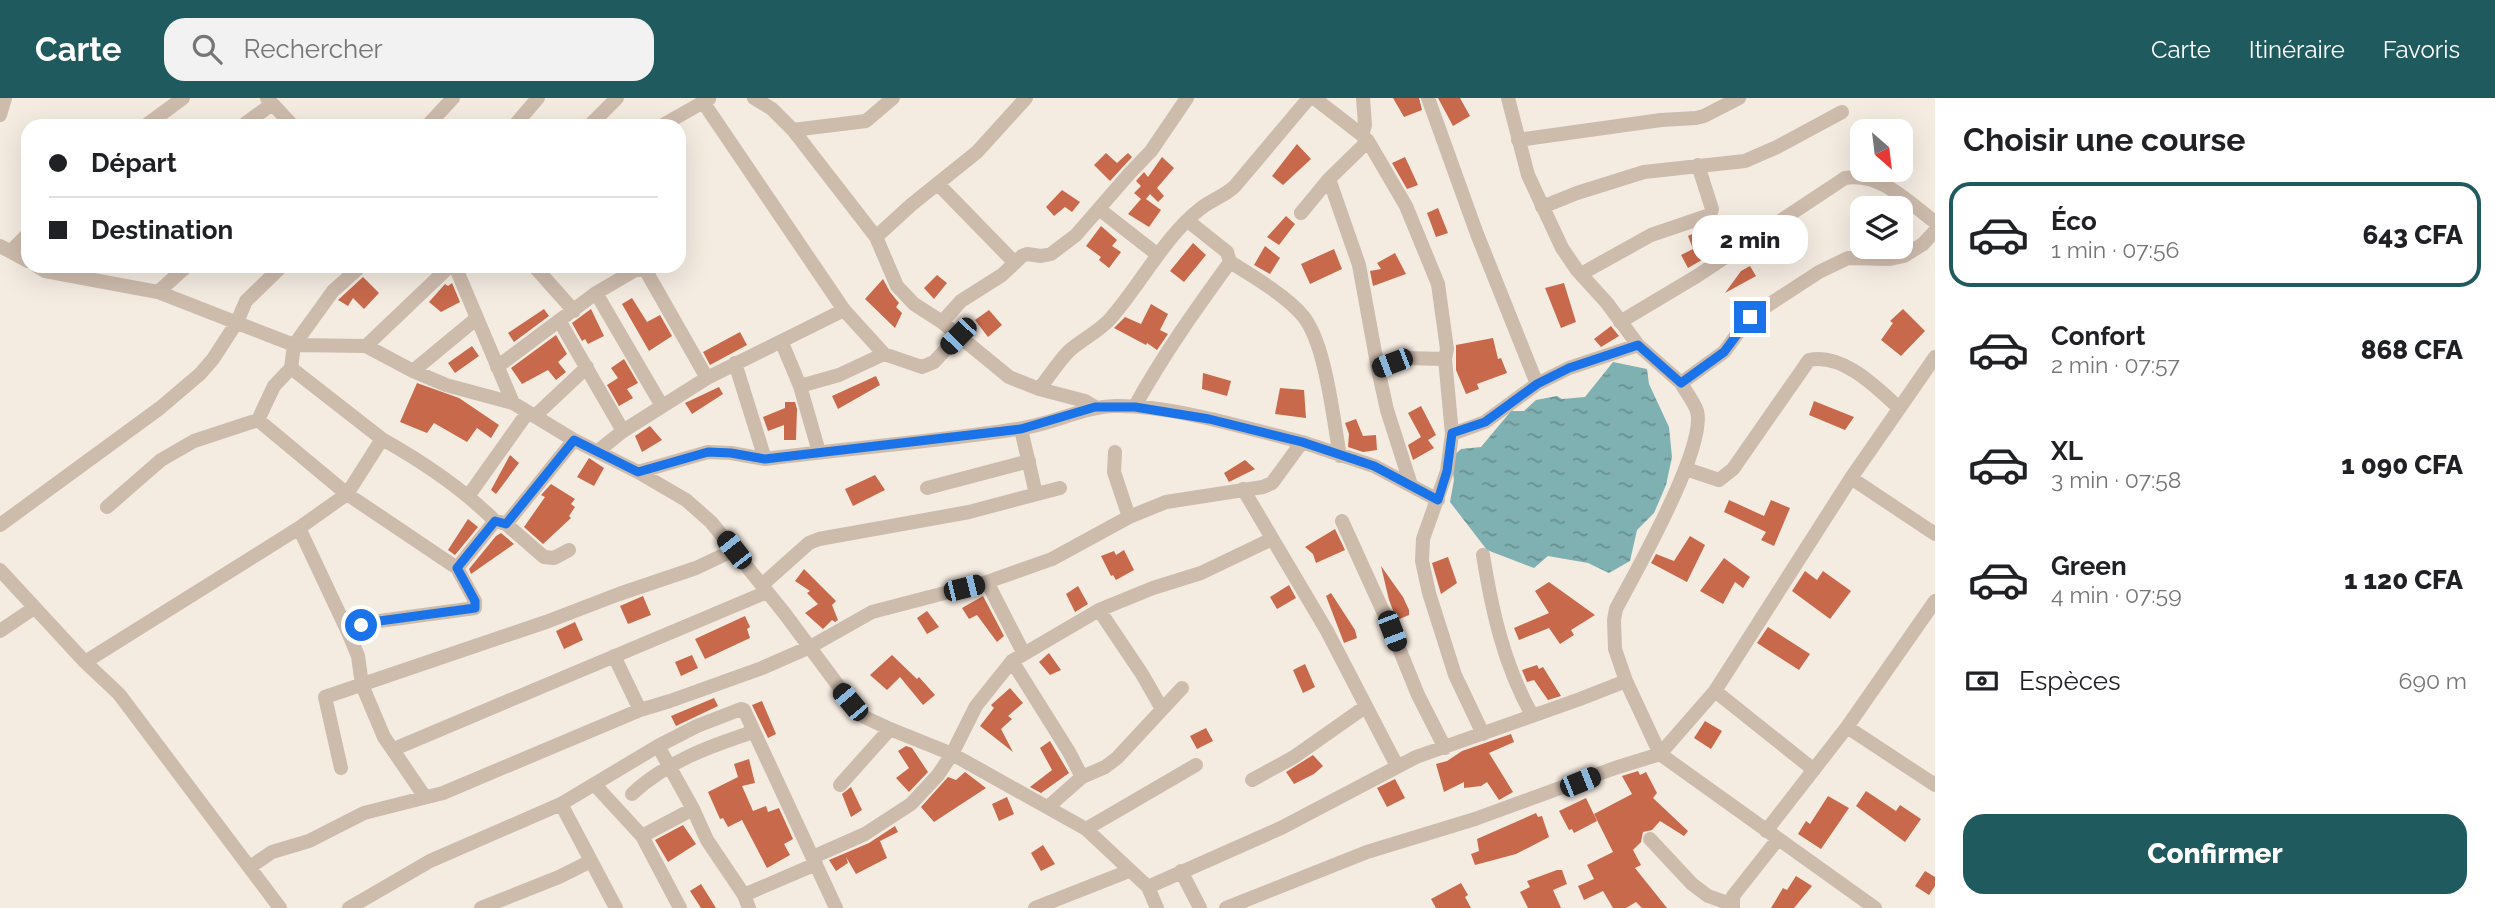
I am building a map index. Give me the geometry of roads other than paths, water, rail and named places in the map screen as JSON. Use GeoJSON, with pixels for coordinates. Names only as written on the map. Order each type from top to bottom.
{"type":"FeatureCollection","features":[{"type":"Feature","properties":{"kind":"street"},"geometry":{"type":"LineString","coordinates":[[0,115],[5,98]]}},
{"type":"Feature","properties":{"kind":"street"},"geometry":{"type":"LineString","coordinates":[[154,119],[183,98]]}},
{"type":"Feature","properties":{"kind":"street"},"geometry":{"type":"LineString","coordinates":[[434,119],[453,98]]}},
{"type":"Feature","properties":{"kind":"street"},"geometry":{"type":"LineString","coordinates":[[520,119],[538,98]]}},
{"type":"Feature","properties":{"kind":"street"},"geometry":{"type":"LineString","coordinates":[[596,119],[617,98]]}},
{"type":"Feature","properties":{"kind":"street"},"geometry":{"type":"LineString","coordinates":[[754,98],[772,109],[793,130],[876,237],[897,286],[914,304],[942,322],[1009,377],[1038,389],[1085,401],[1095,407]]}},
{"type":"Feature","properties":{"kind":"street"},"geometry":{"type":"LineString","coordinates":[[793,130],[866,121],[893,98]]}},
{"type":"Feature","properties":{"kind":"street"},"geometry":{"type":"LineString","coordinates":[[876,237],[977,152],[1026,98]]}},
{"type":"Feature","properties":{"kind":"street"},"geometry":{"type":"LineString","coordinates":[[942,322],[961,301],[1002,275],[1027,254],[1041,256],[1059,249],[1076,235],[1152,151],[1187,98]]}},
{"type":"Feature","properties":{"kind":"street"},"geometry":{"type":"LineString","coordinates":[[1038,389],[1069,352],[1109,321],[1135,290],[1158,255],[1188,221],[1200,209],[1227,194],[1311,98],[1365,138],[1406,206],[1438,284],[1447,349],[1445,359],[1452,433],[1447,471],[1423,539],[1422,561],[1429,593],[1455,675],[1483,734]]}},
{"type":"Feature","properties":{"kind":"street"},"geometry":{"type":"LineString","coordinates":[[1301,213],[1365,138],[1363,98]]}},
{"type":"Feature","properties":{"kind":"street"},"geometry":{"type":"LineString","coordinates":[[1428,98],[1477,234],[1537,384]]}},
{"type":"Feature","properties":{"kind":"street"},"geometry":{"type":"LineString","coordinates":[[1507,98],[1528,175],[1562,248],[1638,345],[1681,383],[1697,412],[1696,433],[1686,469],[1616,609],[1613,630],[1615,649],[1626,681],[1660,754],[1875,908]]}},
{"type":"Feature","properties":{"kind":"street"},"geometry":{"type":"LineString","coordinates":[[1518,140],[1661,120],[1696,118],[1739,98]]}},
{"type":"Feature","properties":{"kind":"street"},"geometry":{"type":"LineString","coordinates":[[673,119],[707,100],[844,310],[884,354],[922,367],[934,362],[958,336]]}},
{"type":"Feature","properties":{"kind":"street"},"geometry":{"type":"LineString","coordinates":[[250,119],[269,101],[286,119]]}},
{"type":"Feature","properties":{"kind":"street"},"geometry":{"type":"LineString","coordinates":[[1542,207],[1644,172],[1745,161],[1777,147],[1842,111]]}},
{"type":"Feature","properties":{"kind":"street"},"geometry":{"type":"LineString","coordinates":[[1581,274],[1651,235],[1710,215],[1712,209],[1698,165]]}},
{"type":"Feature","properties":{"kind":"street"},"geometry":{"type":"LineString","coordinates":[[1620,322],[1697,276],[1845,178],[1858,176],[1882,184],[1935,222]]}},
{"type":"Feature","properties":{"kind":"street"},"geometry":{"type":"LineString","coordinates":[[1329,179],[1359,265],[1387,410],[1411,485]]}},
{"type":"Feature","properties":{"kind":"street"},"geometry":{"type":"LineString","coordinates":[[938,184],[1015,263]]}},
{"type":"Feature","properties":{"kind":"street"},"geometry":{"type":"LineString","coordinates":[[1099,209],[1158,255]]}},
{"type":"Feature","properties":{"kind":"street"},"geometry":{"type":"LineString","coordinates":[[1188,221],[1227,252],[1230,262],[1301,313],[1311,326],[1318,345],[1340,456]]}},
{"type":"Feature","properties":{"kind":"street"},"geometry":{"type":"LineString","coordinates":[[1681,383],[1724,352],[1750,317],[1818,272],[1848,258],[1890,259],[1903,256],[1923,244],[1935,230]]}},
{"type":"Feature","properties":{"kind":"street"},"geometry":{"type":"LineString","coordinates":[[21,239],[5,249],[21,257]]}},
{"type":"Feature","properties":{"kind":"street"},"geometry":{"type":"LineString","coordinates":[[1135,407],[1182,328],[1230,262]]}},
{"type":"Feature","properties":{"kind":"street"},"geometry":{"type":"LineString","coordinates":[[68,273],[158,292],[294,345],[366,346],[446,385],[513,403],[574,440],[638,472],[686,500],[711,522],[860,715],[952,754],[1086,830],[1148,887],[1157,908]]}},
{"type":"Feature","properties":{"kind":"street"},"geometry":{"type":"LineString","coordinates":[[158,292],[179,273]]}},
{"type":"Feature","properties":{"kind":"street"},"geometry":{"type":"LineString","coordinates":[[0,525],[160,408],[190,382],[213,359],[246,301],[275,273]]}},
{"type":"Feature","properties":{"kind":"street"},"geometry":{"type":"LineString","coordinates":[[107,507],[161,460],[194,441],[258,420],[274,386],[291,368],[294,345],[333,291],[353,273]]}},
{"type":"Feature","properties":{"kind":"street"},"geometry":{"type":"LineString","coordinates":[[366,346],[444,273]]}},
{"type":"Feature","properties":{"kind":"street"},"geometry":{"type":"LineString","coordinates":[[455,273],[513,403]]}},
{"type":"Feature","properties":{"kind":"street"},"geometry":{"type":"LineString","coordinates":[[540,273],[574,311]]}},
{"type":"Feature","properties":{"kind":"street"},"geometry":{"type":"LineString","coordinates":[[497,367],[596,293],[630,273]]}},
{"type":"Feature","properties":{"kind":"street"},"geometry":{"type":"LineString","coordinates":[[647,273],[708,378]]}},
{"type":"Feature","properties":{"kind":"street"},"geometry":{"type":"LineString","coordinates":[[596,293],[662,406]]}},
{"type":"Feature","properties":{"kind":"street"},"geometry":{"type":"LineString","coordinates":[[598,451],[623,430],[708,378],[844,310]]}},
{"type":"Feature","properties":{"kind":"street"},"geometry":{"type":"LineString","coordinates":[[413,371],[477,318]]}},
{"type":"Feature","properties":{"kind":"street"},"geometry":{"type":"LineString","coordinates":[[560,321],[623,430]]}},
{"type":"Feature","properties":{"kind":"street"},"geometry":{"type":"LineString","coordinates":[[782,343],[800,386],[819,452]]}},
{"type":"Feature","properties":{"kind":"street"},"geometry":{"type":"LineString","coordinates":[[1452,433],[1485,422],[1537,384],[1569,368],[1638,345]]}},
{"type":"Feature","properties":{"kind":"street"},"geometry":{"type":"LineString","coordinates":[[800,386],[861,366],[884,354]]}},
{"type":"Feature","properties":{"kind":"street"},"geometry":{"type":"LineString","coordinates":[[1686,469],[1719,480],[1733,469],[1810,360],[1822,357],[1856,373],[1899,408]]}},
{"type":"Feature","properties":{"kind":"street"},"geometry":{"type":"LineString","coordinates":[[1378,369],[1405,358],[1445,359]]}},
{"type":"Feature","properties":{"kind":"street"},"geometry":{"type":"LineString","coordinates":[[735,363],[765,459]]}},
{"type":"Feature","properties":{"kind":"street"},"geometry":{"type":"LineString","coordinates":[[1226,908],[1367,852],[1475,819],[1660,754],[1715,691],[1851,478],[1899,408],[1932,366]]}},
{"type":"Feature","properties":{"kind":"street"},"geometry":{"type":"LineString","coordinates":[[469,495],[532,414],[587,367]]}},
{"type":"Feature","properties":{"kind":"street"},"geometry":{"type":"LineString","coordinates":[[291,368],[383,439],[469,495],[544,557],[554,558],[569,550]]}},
{"type":"Feature","properties":{"kind":"street"},"geometry":{"type":"LineString","coordinates":[[638,472],[708,452],[765,459],[1021,429],[1095,407],[1135,407],[1209,419],[1302,442],[1374,466],[1438,500]]}},
{"type":"Feature","properties":{"kind":"street"},"geometry":{"type":"LineString","coordinates":[[258,420],[347,494],[457,568],[475,601],[475,608],[372,622],[348,632]]}},
{"type":"Feature","properties":{"kind":"street"},"geometry":{"type":"LineString","coordinates":[[1021,429],[1036,494]]}},
{"type":"Feature","properties":{"kind":"street"},"geometry":{"type":"LineString","coordinates":[[85,662],[299,528],[347,494],[383,439]]}},
{"type":"Feature","properties":{"kind":"street"},"geometry":{"type":"LineString","coordinates":[[457,568],[574,440]]}},
{"type":"Feature","properties":{"kind":"street"},"geometry":{"type":"LineString","coordinates":[[250,867],[272,852],[315,839],[364,813],[443,793],[640,710],[762,668],[810,647],[872,612],[987,582],[1052,559],[1129,517],[1166,502],[1243,489],[1253,490],[1272,483],[1302,442]]}},
{"type":"Feature","properties":{"kind":"street"},"geometry":{"type":"LineString","coordinates":[[1115,452],[1114,472],[1129,517]]}},
{"type":"Feature","properties":{"kind":"street"},"geometry":{"type":"LineString","coordinates":[[927,488],[1028,461]]}},
{"type":"Feature","properties":{"kind":"street"},"geometry":{"type":"LineString","coordinates":[[1851,478],[1935,534]]}},
{"type":"Feature","properties":{"kind":"street"},"geometry":{"type":"LineString","coordinates":[[394,749],[764,589],[809,542],[969,512],[1060,488]]}},
{"type":"Feature","properties":{"kind":"street"},"geometry":{"type":"LineString","coordinates":[[1243,489],[1327,631],[1397,766]]}},
{"type":"Feature","properties":{"kind":"street"},"geometry":{"type":"LineString","coordinates":[[1342,521],[1418,695],[1445,748]]}},
{"type":"Feature","properties":{"kind":"street"},"geometry":{"type":"LineString","coordinates":[[299,528],[358,656],[362,685],[384,737],[425,797]]}},
{"type":"Feature","properties":{"kind":"street"},"geometry":{"type":"LineString","coordinates":[[657,746],[693,809],[707,841],[746,902],[902,811],[938,775],[952,754],[975,706],[1018,657],[1100,610],[1153,587],[1201,573],[1272,539]]}},
{"type":"Feature","properties":{"kind":"street"},"geometry":{"type":"LineString","coordinates":[[341,768],[325,697],[546,622],[696,568],[734,550]]}},
{"type":"Feature","properties":{"kind":"street"},"geometry":{"type":"LineString","coordinates":[[1483,555],[1492,613],[1514,684],[1532,715]]}},
{"type":"Feature","properties":{"kind":"street"},"geometry":{"type":"LineString","coordinates":[[0,570],[85,662],[119,694],[280,908]]}},
{"type":"Feature","properties":{"kind":"street"},"geometry":{"type":"LineString","coordinates":[[987,582],[1018,657],[1082,777]]}},
{"type":"Feature","properties":{"kind":"street"},"geometry":{"type":"LineString","coordinates":[[1650,839],[1707,897],[1732,906],[1733,895],[1814,770],[1935,601]]}},
{"type":"Feature","properties":{"kind":"street"},"geometry":{"type":"LineString","coordinates":[[0,631],[34,608]]}},
{"type":"Feature","properties":{"kind":"street"},"geometry":{"type":"LineString","coordinates":[[1100,610],[1162,709]]}},
{"type":"Feature","properties":{"kind":"street"},"geometry":{"type":"LineString","coordinates":[[614,656],[640,710]]}},
{"type":"Feature","properties":{"kind":"street"},"geometry":{"type":"LineString","coordinates":[[1148,887],[1281,828],[1416,757],[1626,681]]}},
{"type":"Feature","properties":{"kind":"street"},"geometry":{"type":"LineString","coordinates":[[1048,807],[1082,777],[1105,767],[1117,758],[1182,688]]}},
{"type":"Feature","properties":{"kind":"street"},"geometry":{"type":"LineString","coordinates":[[1715,691],[1814,770]]}},
{"type":"Feature","properties":{"kind":"street"},"geometry":{"type":"LineString","coordinates":[[1252,780],[1294,757],[1365,707]]}},
{"type":"Feature","properties":{"kind":"street"},"geometry":{"type":"LineString","coordinates":[[349,908],[429,861],[561,804],[657,746],[736,709],[744,710],[836,908]]}},
{"type":"Feature","properties":{"kind":"street"},"geometry":{"type":"LineString","coordinates":[[1847,727],[1935,785]]}},
{"type":"Feature","properties":{"kind":"street"},"geometry":{"type":"LineString","coordinates":[[840,785],[890,729]]}},
{"type":"Feature","properties":{"kind":"street"},"geometry":{"type":"LineString","coordinates":[[632,794],[647,780],[669,766],[716,744],[753,732]]}},
{"type":"Feature","properties":{"kind":"street"},"geometry":{"type":"LineString","coordinates":[[1086,830],[1196,765]]}},
{"type":"Feature","properties":{"kind":"street"},"geometry":{"type":"LineString","coordinates":[[594,785],[642,836],[680,908]]}},
{"type":"Feature","properties":{"kind":"street"},"geometry":{"type":"LineString","coordinates":[[561,804],[616,908]]}},
{"type":"Feature","properties":{"kind":"street"},"geometry":{"type":"LineString","coordinates":[[642,836],[693,809]]}},
{"type":"Feature","properties":{"kind":"street"},"geometry":{"type":"LineString","coordinates":[[481,908],[559,877],[591,861]]}},
{"type":"Feature","properties":{"kind":"street"},"geometry":{"type":"LineString","coordinates":[[1035,908],[1129,871]]}},
{"type":"Feature","properties":{"kind":"street"},"geometry":{"type":"LineString","coordinates":[[1181,871],[1200,908]]}},
{"type":"Feature","properties":{"kind":"water"},"geometry":{"type":"Polygon","coordinates":[[[1613,362],[1647,369],[1649,384],[1669,427],[1672,457],[1666,485],[1654,513],[1637,530],[1630,561],[1609,573],[1588,563],[1548,556],[1534,568],[1487,550],[1450,502],[1454,480],[1451,458],[1461,449],[1481,447],[1511,411],[1524,411],[1536,400],[1557,396],[1562,399],[1585,397],[1613,362]]]}}]}
